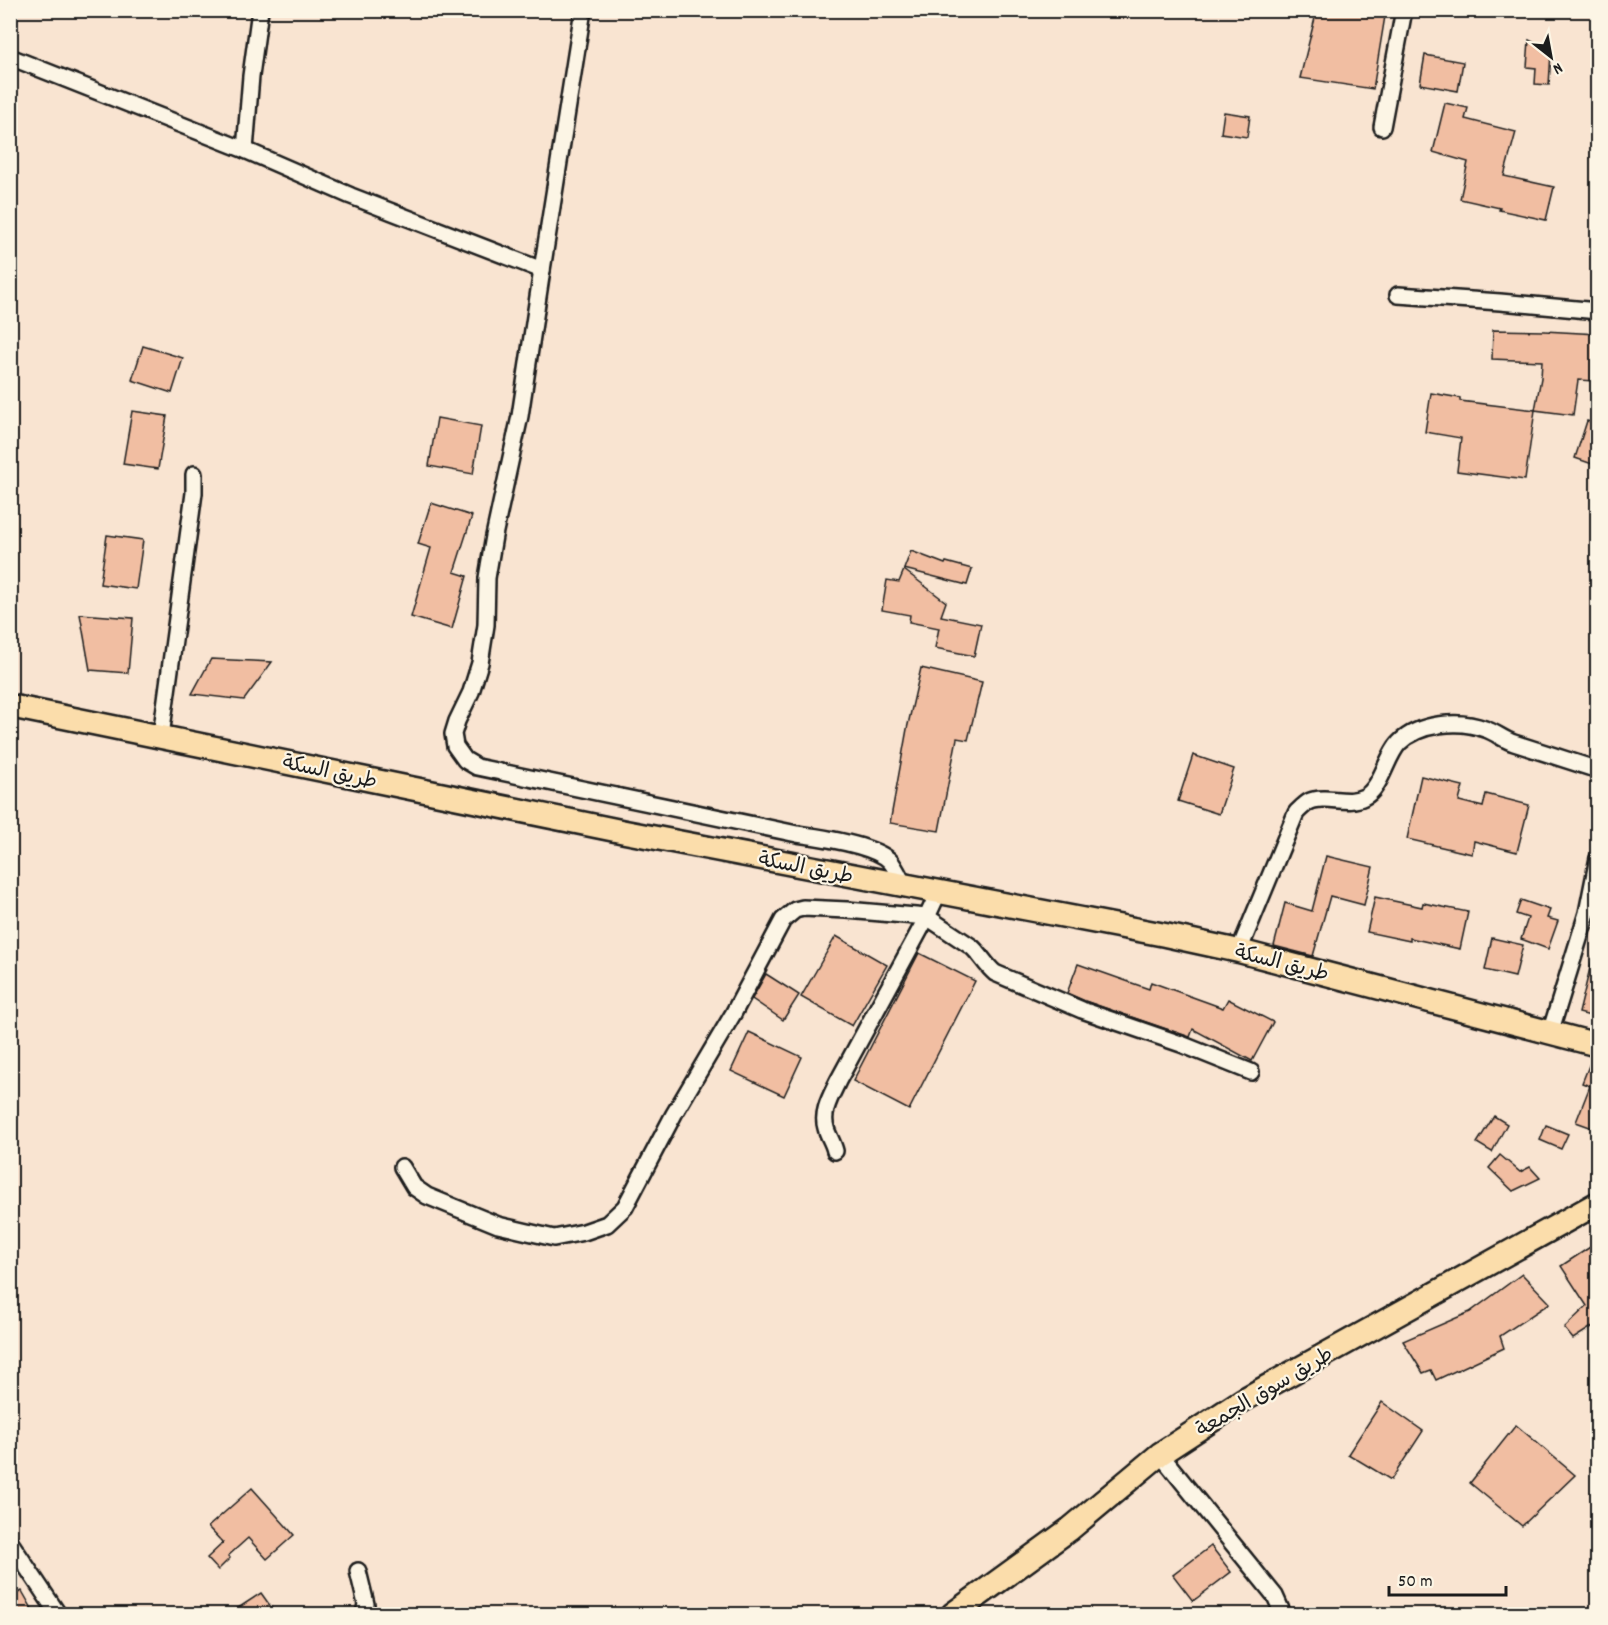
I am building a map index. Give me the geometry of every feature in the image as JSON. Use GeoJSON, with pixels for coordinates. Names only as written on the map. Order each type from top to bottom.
{"type":"FeatureCollection","features":[{"type":"Feature","properties":{"kind":"main road","name":"طريق السكة"},"geometry":{"type":"LineString","coordinates":[[10,706],[626,832],[1165,935],[1239,951],[1598,1045]]}},
{"type":"Feature","properties":{"kind":"main road","name":"طريق سوق الجمعة"},"geometry":{"type":"LineString","coordinates":[[953,1614],[1070,1529],[1160,1454],[1243,1400],[1598,1203]]}},
{"type":"Feature","properties":{"kind":"street"},"geometry":{"type":"LineString","coordinates":[[246,150],[251,76],[260,10]]}},
{"type":"Feature","properties":{"kind":"street"},"geometry":{"type":"LineString","coordinates":[[583,10],[520,416],[489,567],[486,625],[480,663],[471,692],[453,734],[455,746],[465,760],[477,767],[819,837],[876,852],[890,861],[904,885]]}},
{"type":"Feature","properties":{"kind":"street"},"geometry":{"type":"LineString","coordinates":[[1382,128],[1404,10]]}},
{"type":"Feature","properties":{"kind":"street"},"geometry":{"type":"LineString","coordinates":[[10,57],[246,150],[351,196],[542,270]]}},
{"type":"Feature","properties":{"kind":"street"},"geometry":{"type":"LineString","coordinates":[[1398,295],[1598,311]]}},
{"type":"Feature","properties":{"kind":"street"},"geometry":{"type":"LineString","coordinates":[[160,736],[194,493],[194,474]]}},
{"type":"Feature","properties":{"kind":"street"},"geometry":{"type":"LineString","coordinates":[[1239,951],[1296,813],[1314,800],[1347,801],[1364,797],[1373,790],[1398,744],[1414,731],[1439,725],[1462,724],[1485,729],[1508,741],[1598,770]]}},
{"type":"Feature","properties":{"kind":"street"},"geometry":{"type":"LineString","coordinates":[[1550,1033],[1587,913],[1598,858]]}},
{"type":"Feature","properties":{"kind":"street"},"geometry":{"type":"LineString","coordinates":[[835,1151],[825,1127],[824,1116],[828,1103],[939,891]]}},
{"type":"Feature","properties":{"kind":"street"},"geometry":{"type":"LineString","coordinates":[[402,1167],[414,1187],[427,1196],[498,1225],[554,1238],[584,1232],[606,1224],[625,1207],[674,1114],[733,1014],[783,920],[795,910],[803,909],[848,910],[927,917],[972,947],[979,953],[988,968],[995,973],[1082,1010],[1181,1044],[1251,1072]]}},
{"type":"Feature","properties":{"kind":"street"},"geometry":{"type":"LineString","coordinates":[[1160,1454],[1275,1596],[1283,1614]]}},
{"type":"Feature","properties":{"kind":"street"},"geometry":{"type":"LineString","coordinates":[[10,1542],[58,1614]]}},
{"type":"Feature","properties":{"kind":"street"},"geometry":{"type":"LineString","coordinates":[[358,1571],[366,1604],[364,1614]]}},
{"type":"Feature","properties":{"kind":"building"},"geometry":{"type":"Polygon","coordinates":[[[1317,10],[1386,10],[1373,89],[1300,78],[1317,10]]]}},
{"type":"Feature","properties":{"kind":"building"},"geometry":{"type":"Polygon","coordinates":[[[1529,40],[1551,52],[1549,85],[1535,84],[1536,68],[1527,67],[1529,40]]]}},
{"type":"Feature","properties":{"kind":"building"},"geometry":{"type":"Polygon","coordinates":[[[1425,55],[1463,62],[1458,91],[1420,84],[1425,55]]]}},
{"type":"Feature","properties":{"kind":"building"},"geometry":{"type":"Polygon","coordinates":[[[1445,103],[1468,108],[1465,119],[1516,132],[1504,176],[1554,187],[1546,220],[1460,199],[1468,162],[1433,152],[1445,103]]]}},
{"type":"Feature","properties":{"kind":"building"},"geometry":{"type":"Polygon","coordinates":[[[1224,112],[1250,116],[1247,137],[1221,133],[1224,112]]]}},
{"type":"Feature","properties":{"kind":"building"},"geometry":{"type":"Polygon","coordinates":[[[1493,330],[1598,334],[1596,381],[1578,380],[1573,415],[1535,410],[1542,361],[1492,359],[1493,330]]]}},
{"type":"Feature","properties":{"kind":"building"},"geometry":{"type":"Polygon","coordinates":[[[143,346],[183,358],[172,393],[132,380],[143,346]]]}},
{"type":"Feature","properties":{"kind":"building"},"geometry":{"type":"Polygon","coordinates":[[[1431,393],[1460,398],[1460,401],[1535,410],[1525,480],[1457,471],[1461,438],[1425,432],[1431,393]]]}},
{"type":"Feature","properties":{"kind":"building"},"geometry":{"type":"Polygon","coordinates":[[[132,411],[167,416],[158,469],[123,464],[132,411]]]}},
{"type":"Feature","properties":{"kind":"building"},"geometry":{"type":"Polygon","coordinates":[[[437,418],[481,426],[473,474],[429,466],[437,418]]]}},
{"type":"Feature","properties":{"kind":"building"},"geometry":{"type":"Polygon","coordinates":[[[1587,421],[1598,424],[1598,466],[1575,458],[1587,421]]]}},
{"type":"Feature","properties":{"kind":"building"},"geometry":{"type":"Polygon","coordinates":[[[431,503],[472,516],[454,572],[467,576],[452,629],[411,617],[431,548],[418,544],[431,503]]]}},
{"type":"Feature","properties":{"kind":"building"},"geometry":{"type":"Polygon","coordinates":[[[107,535],[143,540],[136,589],[100,584],[107,535]]]}},
{"type":"Feature","properties":{"kind":"building"},"geometry":{"type":"Polygon","coordinates":[[[911,551],[945,564],[946,562],[972,569],[967,585],[904,569],[911,551]]]}},
{"type":"Feature","properties":{"kind":"building"},"geometry":{"type":"Polygon","coordinates":[[[904,570],[946,602],[941,616],[981,624],[974,656],[935,648],[939,628],[909,622],[910,615],[882,610],[887,580],[899,582],[904,570]]]}},
{"type":"Feature","properties":{"kind":"building"},"geometry":{"type":"Polygon","coordinates":[[[80,614],[133,618],[128,673],[90,670],[80,614]]]}},
{"type":"Feature","properties":{"kind":"building"},"geometry":{"type":"Polygon","coordinates":[[[211,659],[272,662],[244,700],[192,694],[211,659]]]}},
{"type":"Feature","properties":{"kind":"building"},"geometry":{"type":"Polygon","coordinates":[[[921,668],[982,682],[968,740],[957,738],[939,831],[890,823],[921,668]]]}},
{"type":"Feature","properties":{"kind":"building"},"geometry":{"type":"Polygon","coordinates":[[[1193,755],[1234,769],[1219,814],[1178,801],[1193,755]]]}},
{"type":"Feature","properties":{"kind":"building"},"geometry":{"type":"Polygon","coordinates":[[[1421,776],[1463,786],[1459,801],[1483,807],[1486,794],[1529,805],[1517,852],[1474,841],[1472,854],[1407,839],[1421,776]]]}},
{"type":"Feature","properties":{"kind":"building"},"geometry":{"type":"Polygon","coordinates":[[[1326,856],[1373,867],[1364,905],[1330,896],[1313,956],[1274,946],[1285,903],[1312,911],[1326,856]]]}},
{"type":"Feature","properties":{"kind":"building"},"geometry":{"type":"Polygon","coordinates":[[[1375,897],[1422,907],[1423,903],[1468,912],[1460,949],[1410,938],[1410,941],[1367,932],[1375,897]]]}},
{"type":"Feature","properties":{"kind":"building"},"geometry":{"type":"Polygon","coordinates":[[[1521,900],[1550,910],[1547,918],[1558,921],[1548,949],[1521,939],[1528,918],[1516,914],[1521,900]]]}},
{"type":"Feature","properties":{"kind":"building"},"geometry":{"type":"Polygon","coordinates":[[[836,936],[887,965],[852,1026],[801,997],[836,936]]]}},
{"type":"Feature","properties":{"kind":"building"},"geometry":{"type":"Polygon","coordinates":[[[1492,938],[1523,945],[1515,977],[1485,970],[1492,938]]]}},
{"type":"Feature","properties":{"kind":"building"},"geometry":{"type":"Polygon","coordinates":[[[919,953],[975,981],[909,1110],[853,1081],[919,953]]]}},
{"type":"Feature","properties":{"kind":"building"},"geometry":{"type":"Polygon","coordinates":[[[1593,956],[1598,957],[1598,1018],[1579,1013],[1593,956]]]}},
{"type":"Feature","properties":{"kind":"building"},"geometry":{"type":"Polygon","coordinates":[[[1078,964],[1149,989],[1151,982],[1223,1008],[1228,999],[1273,1022],[1252,1061],[1193,1029],[1190,1037],[1067,993],[1078,964]]]}},
{"type":"Feature","properties":{"kind":"building"},"geometry":{"type":"Polygon","coordinates":[[[766,974],[799,995],[783,1020],[752,999],[766,974]]]}},
{"type":"Feature","properties":{"kind":"building"},"geometry":{"type":"Polygon","coordinates":[[[749,1032],[802,1057],[784,1096],[731,1071],[749,1032]]]}},
{"type":"Feature","properties":{"kind":"building"},"geometry":{"type":"Polygon","coordinates":[[[1592,1058],[1598,1058],[1598,1130],[1576,1122],[1590,1086],[1582,1083],[1592,1058]]]}},
{"type":"Feature","properties":{"kind":"building"},"geometry":{"type":"Polygon","coordinates":[[[1494,1116],[1507,1124],[1492,1152],[1477,1143],[1494,1116]]]}},
{"type":"Feature","properties":{"kind":"building"},"geometry":{"type":"Polygon","coordinates":[[[1546,1125],[1568,1134],[1561,1149],[1540,1140],[1546,1125]]]}},
{"type":"Feature","properties":{"kind":"building"},"geometry":{"type":"Polygon","coordinates":[[[1500,1155],[1520,1172],[1530,1167],[1540,1178],[1513,1191],[1489,1168],[1500,1155]]]}},
{"type":"Feature","properties":{"kind":"building"},"geometry":{"type":"Polygon","coordinates":[[[1598,1242],[1598,1323],[1573,1339],[1564,1328],[1587,1306],[1561,1266],[1598,1242]]]}},
{"type":"Feature","properties":{"kind":"building"},"geometry":{"type":"Polygon","coordinates":[[[1522,1274],[1550,1303],[1500,1336],[1504,1348],[1436,1380],[1431,1370],[1423,1373],[1403,1341],[1470,1312],[1522,1274]]]}},
{"type":"Feature","properties":{"kind":"building"},"geometry":{"type":"Polygon","coordinates":[[[1382,1402],[1423,1431],[1391,1480],[1348,1454],[1382,1402]]]}},
{"type":"Feature","properties":{"kind":"building"},"geometry":{"type":"Polygon","coordinates":[[[1516,1425],[1575,1475],[1522,1526],[1470,1483],[1516,1425]]]}},
{"type":"Feature","properties":{"kind":"building"},"geometry":{"type":"Polygon","coordinates":[[[252,1488],[294,1535],[267,1559],[248,1538],[228,1556],[230,1558],[218,1570],[207,1558],[223,1543],[208,1527],[252,1488]]]}},
{"type":"Feature","properties":{"kind":"building"},"geometry":{"type":"Polygon","coordinates":[[[1211,1546],[1231,1572],[1193,1601],[1173,1575],[1211,1546]]]}},
{"type":"Feature","properties":{"kind":"building"},"geometry":{"type":"Polygon","coordinates":[[[22,1591],[35,1614],[10,1614],[10,1597],[22,1591]]]}},
{"type":"Feature","properties":{"kind":"building"},"geometry":{"type":"Polygon","coordinates":[[[261,1593],[276,1614],[229,1614],[261,1593]]]}}]}
